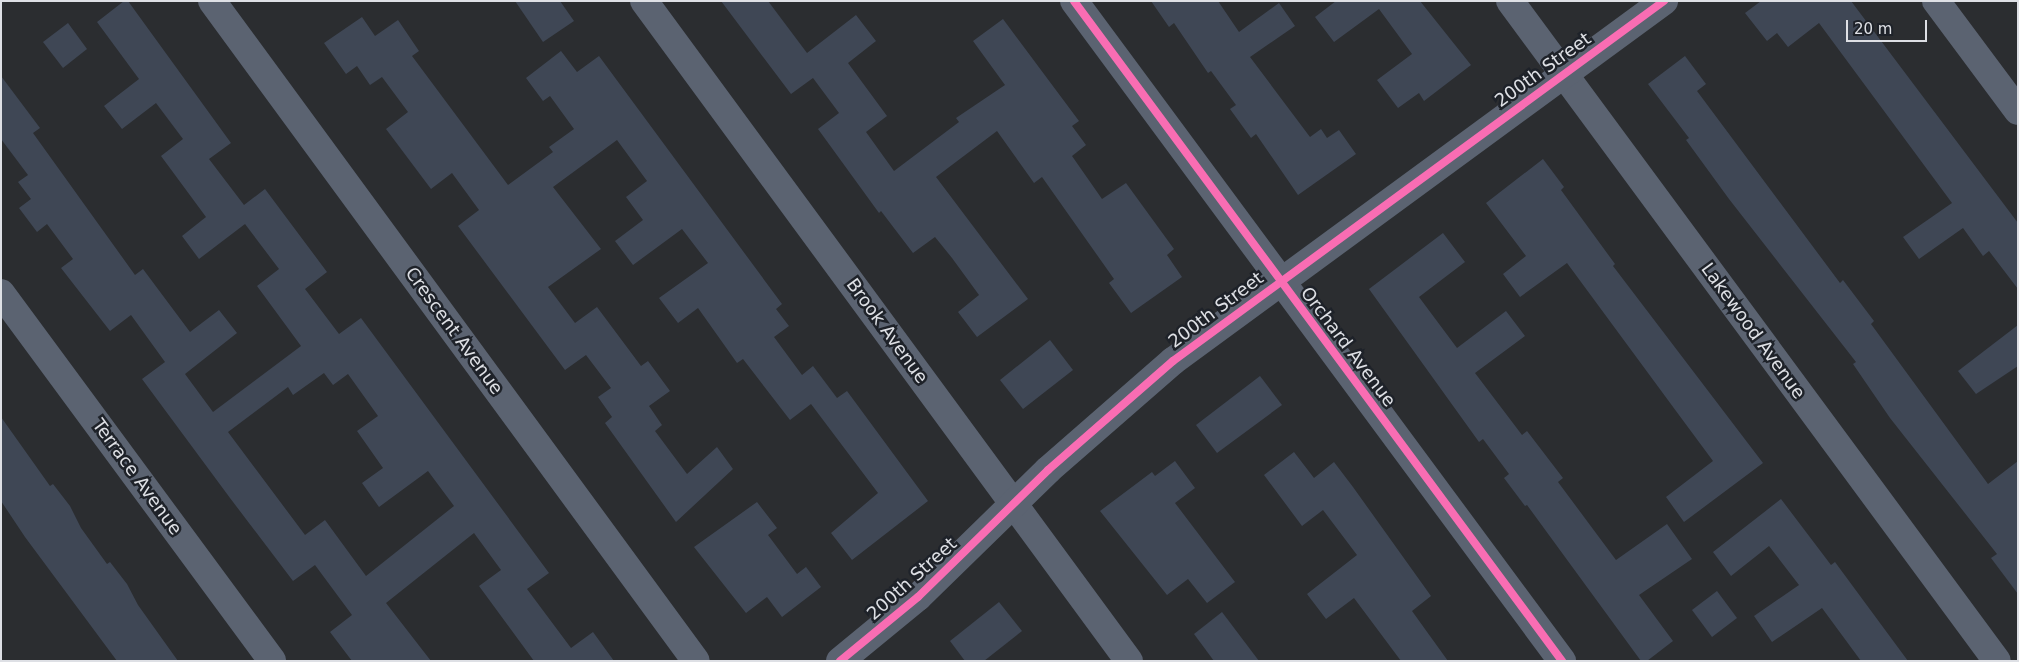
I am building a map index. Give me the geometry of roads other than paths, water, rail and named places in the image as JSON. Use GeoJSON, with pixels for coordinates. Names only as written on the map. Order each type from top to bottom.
{"type":"FeatureCollection","features":[{"type":"Feature","properties":{"kind":"street","name":"Crescent Avenue"},"geometry":{"type":"LineString","coordinates":[[212,1],[696,661]]}},
{"type":"Feature","properties":{"kind":"street","name":"Brook Avenue"},"geometry":{"type":"LineString","coordinates":[[644,1],[1130,661]]}},
{"type":"Feature","properties":{"kind":"street","name":"Orchard Avenue"},"geometry":{"type":"LineString","coordinates":[[1074,1],[1562,661]]}},
{"type":"Feature","properties":{"kind":"street","name":"Lakewood Avenue"},"geometry":{"type":"LineString","coordinates":[[1510,1],[1997,661]]}},
{"type":"Feature","properties":{"kind":"street","name":"200th Street"},"geometry":{"type":"LineString","coordinates":[[840,661],[918,597],[1014,504],[1136,392],[1280,281],[1664,1]]}},
{"type":"Feature","properties":{"kind":"street"},"geometry":{"type":"LineString","coordinates":[[1936,1],[2018,111]]}},
{"type":"Feature","properties":{"kind":"street","name":"Terrace Avenue"},"geometry":{"type":"LineString","coordinates":[[1,293],[272,661]]}}]}
